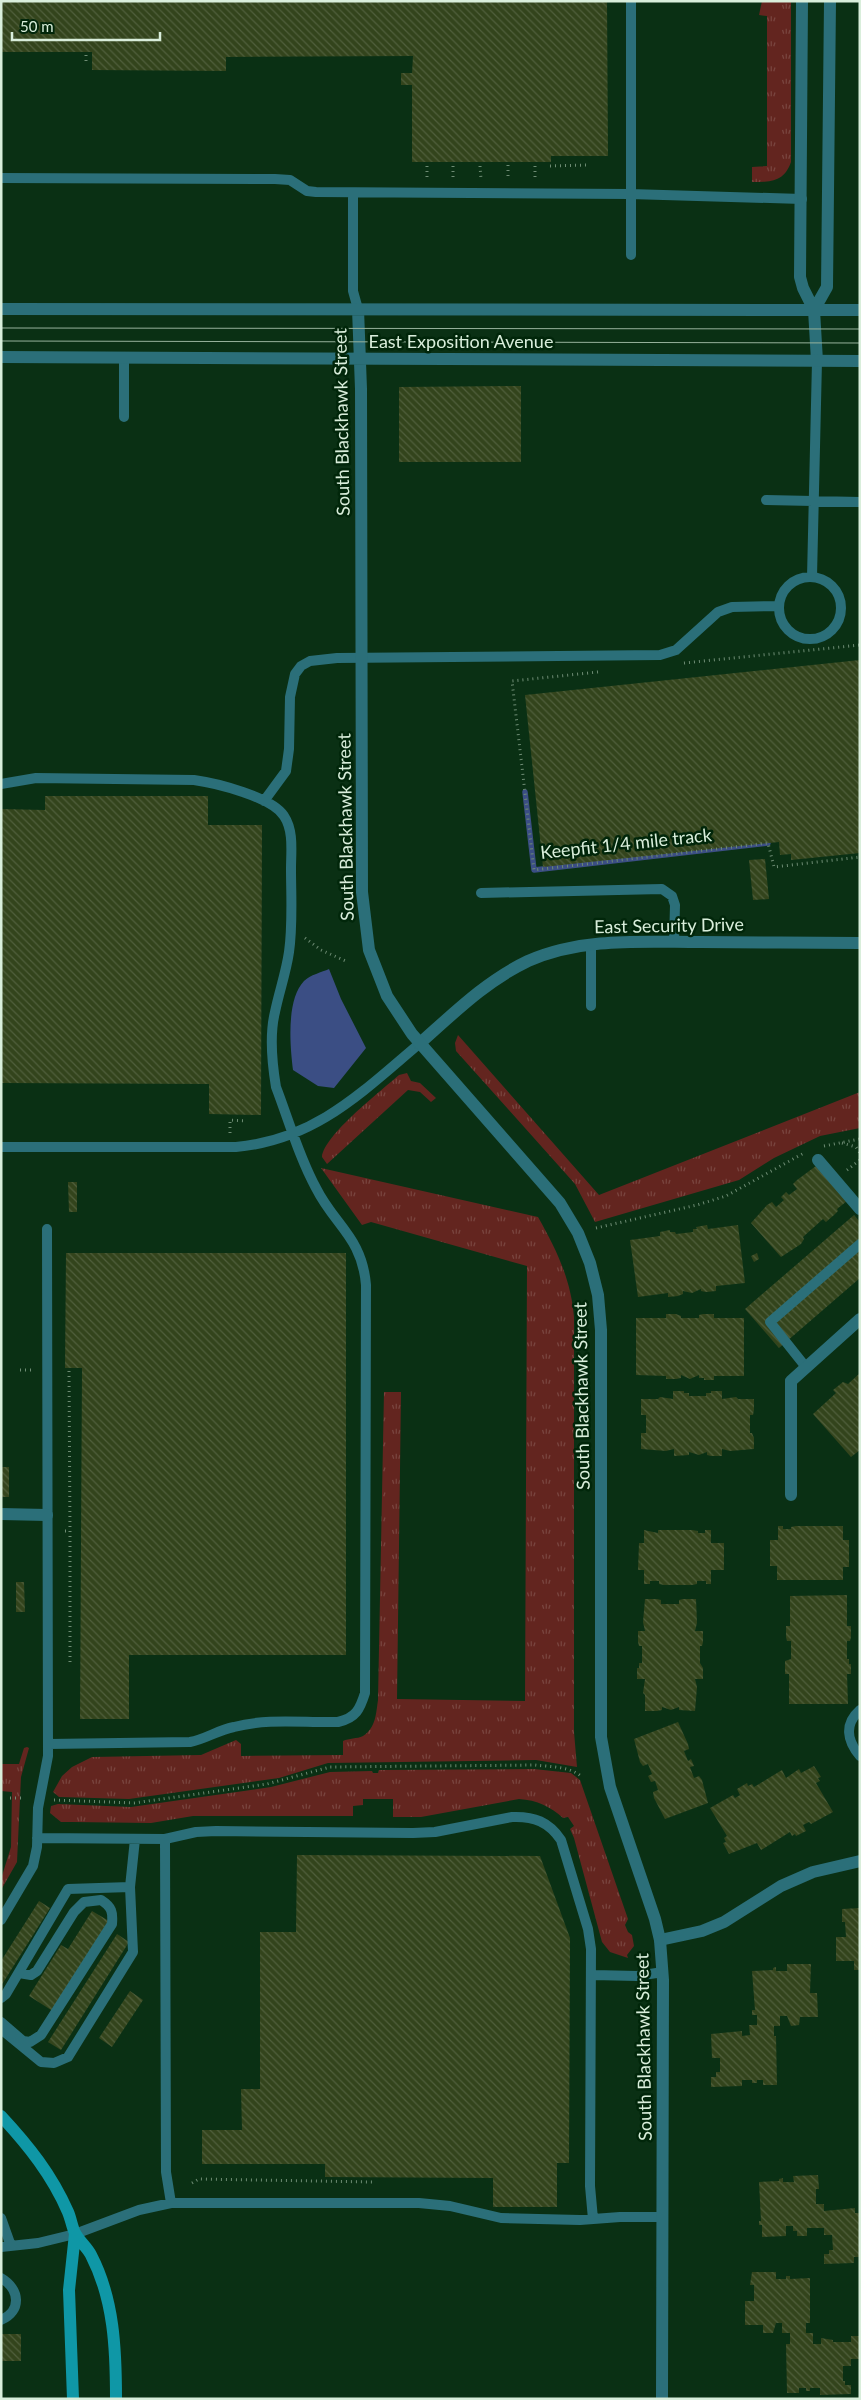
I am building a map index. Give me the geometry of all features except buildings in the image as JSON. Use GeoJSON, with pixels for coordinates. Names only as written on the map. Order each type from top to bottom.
{"type":"FeatureCollection","features":[{"type":"Feature","properties":{"kind":"main road"},"geometry":{"type":"LineString","coordinates":[[1,2116],[36,2156],[69,2213],[75,2234],[69,2290],[73,2399]]}},
{"type":"Feature","properties":{"kind":"main road"},"geometry":{"type":"LineString","coordinates":[[75,2234],[90,2253],[106,2291],[113,2330],[116,2399]]}},
{"type":"Feature","properties":{"kind":"street"},"geometry":{"type":"LineString","coordinates":[[802,1],[800,277],[803,288],[814,310],[817,362]]}},
{"type":"Feature","properties":{"kind":"street"},"geometry":{"type":"LineString","coordinates":[[814,310],[827,287],[830,1]]}},
{"type":"Feature","properties":{"kind":"street","name":"East Exposition Avenue"},"geometry":{"type":"LineString","coordinates":[[1,309],[860,310]]}},
{"type":"Feature","properties":{"kind":"street","name":"South Blackhawk Street"},"geometry":{"type":"LineString","coordinates":[[358,310],[361,359],[362,892],[365,929],[374,965],[387,996],[419,1044],[552,1191],[578,1233],[595,1279],[601,1330],[601,1737],[610,1787],[655,1919],[660,1940],[663,1972],[662,2399]]}},
{"type":"Feature","properties":{"kind":"street","name":"East Exposition Avenue"},"geometry":{"type":"LineString","coordinates":[[1,357],[860,361]]}},
{"type":"Feature","properties":{"kind":"street","name":"East Security Drive"},"geometry":{"type":"LineString","coordinates":[[419,1044],[469,999],[499,977],[547,954],[591,944],[674,942],[860,943]]}},
{"type":"Feature","properties":{"kind":"street"},"geometry":{"type":"LineString","coordinates":[[818,1154],[860,1209]]}},
{"type":"Feature","properties":{"kind":"street"},"geometry":{"type":"LineString","coordinates":[[791,1495],[791,1381],[805,1366],[860,1319]]}},
{"type":"Feature","properties":{"kind":"street"},"geometry":{"type":"LineString","coordinates":[[1,1514],[47,1515]]}},
{"type":"Feature","properties":{"kind":"street"},"geometry":{"type":"LineString","coordinates":[[660,1940],[709,1928],[724,1922],[789,1883],[813,1872],[860,1862]]}},
{"type":"Feature","properties":{"kind":"lane"},"geometry":{"type":"LineString","coordinates":[[631,1],[631,254]]}},
{"type":"Feature","properties":{"kind":"lane"},"geometry":{"type":"LineString","coordinates":[[1,178],[290,180],[306,191],[353,193],[630,194],[802,199]]}},
{"type":"Feature","properties":{"kind":"lane"},"geometry":{"type":"LineString","coordinates":[[353,193],[353,290],[358,310]]}},
{"type":"Feature","properties":{"kind":"lane"},"geometry":{"type":"LineString","coordinates":[[124,358],[124,417]]}},
{"type":"Feature","properties":{"kind":"lane"},"geometry":{"type":"LineString","coordinates":[[812,577],[817,362]]}},
{"type":"Feature","properties":{"kind":"lane"},"geometry":{"type":"LineString","coordinates":[[766,500],[860,502]]}},
{"type":"Feature","properties":{"kind":"lane"},"geometry":{"type":"LineString","coordinates":[[812,577],[829,584],[840,599],[839,618],[827,634],[809,639],[790,632],[780,616],[779,606],[781,596],[793,582],[812,577]]}},
{"type":"Feature","properties":{"kind":"lane"},"geometry":{"type":"LineString","coordinates":[[264,801],[286,772],[289,749],[290,697],[295,674],[301,666],[310,661],[321,659],[660,655],[676,650],[718,612],[732,607],[779,606]]}},
{"type":"Feature","properties":{"kind":"lane"},"geometry":{"type":"LineString","coordinates":[[1,784],[36,778],[176,778],[208,782],[264,801],[274,806],[284,817],[290,835],[290,951],[274,1012],[272,1055],[276,1087],[315,1187],[358,1249],[365,1272],[365,1692],[358,1712],[349,1719],[338,1722],[248,1724],[232,1727],[204,1740],[190,1742],[48,1744]]}},
{"type":"Feature","properties":{"kind":"lane"},"geometry":{"type":"LineString","coordinates":[[481,893],[662,888],[672,896],[674,905],[674,942]]}},
{"type":"Feature","properties":{"kind":"lane"},"geometry":{"type":"LineString","coordinates":[[591,944],[591,1006]]}},
{"type":"Feature","properties":{"kind":"lane"},"geometry":{"type":"LineString","coordinates":[[1,1147],[236,1146],[262,1144],[294,1134],[320,1122],[350,1103],[419,1044]]}},
{"type":"Feature","properties":{"kind":"lane"},"geometry":{"type":"LineString","coordinates":[[1,1920],[33,1866],[37,1838],[38,1808],[46,1769],[48,1744],[47,1229]]}},
{"type":"Feature","properties":{"kind":"lane"},"geometry":{"type":"LineString","coordinates":[[805,1366],[770,1322],[860,1244]]}},
{"type":"Feature","properties":{"kind":"lane"},"geometry":{"type":"LineString","coordinates":[[860,1710],[850,1723],[848,1735],[860,1756]]}},
{"type":"Feature","properties":{"kind":"lane"},"geometry":{"type":"LineString","coordinates":[[37,1838],[165,1839],[181,1834],[206,1831],[413,1833],[435,1832],[512,1817],[536,1819],[554,1830],[561,1840],[588,1929],[593,1975],[590,2186],[593,2219]]}},
{"type":"Feature","properties":{"kind":"lane"},"geometry":{"type":"LineString","coordinates":[[1,2029],[41,2062],[54,2063],[68,2057],[133,1952],[130,1887],[135,1839]]}},
{"type":"Feature","properties":{"kind":"lane"},"geometry":{"type":"LineString","coordinates":[[165,1839],[166,2172],[171,2203]]}},
{"type":"Feature","properties":{"kind":"lane"},"geometry":{"type":"LineString","coordinates":[[1,1998],[6,1994],[19,1973],[68,1889],[130,1887]]}},
{"type":"Feature","properties":{"kind":"lane"},"geometry":{"type":"LineString","coordinates":[[1,2022],[23,2041],[30,2042],[41,2035],[112,1924],[112,1912],[108,1904],[101,1900],[84,1902],[74,1912],[37,1972],[31,1975],[19,1973]]}},
{"type":"Feature","properties":{"kind":"lane"},"geometry":{"type":"LineString","coordinates":[[593,1975],[637,1976],[663,1972]]}},
{"type":"Feature","properties":{"kind":"lane"},"geometry":{"type":"LineString","coordinates":[[1,2218],[6,2247],[38,2243],[75,2234],[139,2210],[171,2203],[419,2203],[450,2206],[501,2218],[593,2219],[663,2217]]}},
{"type":"Feature","properties":{"kind":"lane"},"geometry":{"type":"LineString","coordinates":[[1,2278],[8,2282],[16,2292],[16,2303],[10,2315],[1,2320]]}},
{"type":"Feature","properties":{"kind":"path"},"geometry":{"type":"LineString","coordinates":[[86,55],[86,62]]}},
{"type":"Feature","properties":{"kind":"path"},"geometry":{"type":"LineString","coordinates":[[508,165],[508,180]]}},
{"type":"Feature","properties":{"kind":"path"},"geometry":{"type":"LineString","coordinates":[[550,166],[586,165]]}},
{"type":"Feature","properties":{"kind":"path"},"geometry":{"type":"LineString","coordinates":[[427,166],[427,180]]}},
{"type":"Feature","properties":{"kind":"path"},"geometry":{"type":"LineString","coordinates":[[453,166],[453,179]]}},
{"type":"Feature","properties":{"kind":"path"},"geometry":{"type":"LineString","coordinates":[[480,166],[480,179]]}},
{"type":"Feature","properties":{"kind":"path"},"geometry":{"type":"LineString","coordinates":[[535,166],[535,180]]}},
{"type":"Feature","properties":{"kind":"path","name":"Keepfit 1/4 mile track"},"geometry":{"type":"LineString","coordinates":[[512,681],[534,870],[768,843],[774,867],[860,857]]}},
{"type":"Feature","properties":{"kind":"path"},"geometry":{"type":"LineString","coordinates":[[302,934],[312,944],[348,962]]}},
{"type":"Feature","properties":{"kind":"path"},"geometry":{"type":"LineString","coordinates":[[230,1136],[230,1120],[246,1121]]}},
{"type":"Feature","properties":{"kind":"path"},"geometry":{"type":"LineString","coordinates":[[818,1154],[840,1143],[860,1139]]}},
{"type":"Feature","properties":{"kind":"path"},"geometry":{"type":"LineString","coordinates":[[840,1143],[856,1148],[860,1153]]}},
{"type":"Feature","properties":{"kind":"path"},"geometry":{"type":"LineString","coordinates":[[596,1228],[697,1205],[726,1196],[808,1150]]}},
{"type":"Feature","properties":{"kind":"path"},"geometry":{"type":"LineString","coordinates":[[20,1370],[31,1370]]}},
{"type":"Feature","properties":{"kind":"path"},"geometry":{"type":"LineString","coordinates":[[69,1371],[70,1665]]}},
{"type":"Feature","properties":{"kind":"path"},"geometry":{"type":"LineString","coordinates":[[65,1531],[70,1531]]}},
{"type":"Feature","properties":{"kind":"path"},"geometry":{"type":"LineString","coordinates":[[54,1800],[134,1803],[267,1784],[330,1767],[535,1765],[576,1772],[582,1777]]}},
{"type":"Feature","properties":{"kind":"path"},"geometry":{"type":"LineString","coordinates":[[10,1798],[23,1798]]}},
{"type":"Feature","properties":{"kind":"path"},"geometry":{"type":"LineString","coordinates":[[192,2183],[199,2179],[374,2182]]}},
{"type":"Feature","properties":{"kind":"green space"},"geometry":{"type":"Polygon","coordinates":[[[762,1],[791,1],[791,162],[785,174],[776,180],[752,182],[752,167],[767,166],[767,16],[759,15],[762,1]]]}},
{"type":"Feature","properties":{"kind":"green space"},"geometry":{"type":"Polygon","coordinates":[[[458,1035],[599,1195],[860,1092],[860,1128],[820,1136],[774,1158],[739,1180],[595,1222],[575,1184],[456,1051],[455,1043],[458,1035]]]}},
{"type":"Feature","properties":{"kind":"green space"},"geometry":{"type":"Polygon","coordinates":[[[407,1073],[411,1081],[420,1083],[436,1098],[431,1102],[420,1092],[408,1090],[327,1164],[322,1157],[332,1137],[367,1102],[399,1075],[407,1073]]]}},
{"type":"Feature","properties":{"kind":"green space"},"geometry":{"type":"Polygon","coordinates":[[[321,1168],[538,1217],[557,1253],[570,1290],[574,1317],[574,1732],[577,1767],[536,1760],[328,1763],[279,1778],[129,1799],[59,1797],[53,1792],[62,1776],[72,1767],[92,1757],[201,1755],[236,1740],[241,1744],[241,1756],[343,1755],[343,1741],[363,1736],[371,1729],[375,1720],[378,1700],[384,1392],[401,1392],[397,1699],[525,1701],[527,1266],[371,1222],[362,1225],[321,1168]]]}},
{"type":"Feature","properties":{"kind":"green space"},"geometry":{"type":"Polygon","coordinates":[[[24,1748],[29,1748],[21,1777],[17,1862],[1,1890],[1,1879],[11,1847],[12,1792],[1,1791],[1,1764],[19,1764],[24,1748]]]}},
{"type":"Feature","properties":{"kind":"green space"},"geometry":{"type":"Polygon","coordinates":[[[534,1769],[571,1773],[580,1780],[628,1919],[625,1925],[628,1932],[632,1935],[634,1946],[627,1955],[628,1958],[610,1952],[602,1942],[570,1829],[574,1826],[568,1817],[563,1818],[549,1807],[532,1801],[519,1799],[421,1817],[393,1817],[393,1799],[363,1799],[363,1805],[353,1806],[353,1816],[193,1816],[151,1823],[61,1822],[50,1813],[51,1806],[58,1804],[131,1807],[271,1787],[330,1772],[372,1771],[373,1773],[378,1773],[379,1770],[534,1769]]]}},
{"type":"Feature","properties":{"kind":"water"},"geometry":{"type":"Polygon","coordinates":[[[329,969],[341,999],[366,1048],[334,1088],[318,1086],[293,1070],[291,1049],[292,1011],[298,989],[304,981],[313,975],[329,969]]]}},
{"type":"Feature","properties":{"kind":"waterway"},"geometry":{"type":"LineString","coordinates":[[525,792],[534,870],[768,843]]}},
{"type":"Feature","properties":{"kind":"tram line"},"geometry":{"type":"LineString","coordinates":[[1,328],[860,329]]}},
{"type":"Feature","properties":{"kind":"tram line"},"geometry":{"type":"LineString","coordinates":[[1,341],[860,343]]}}]}
